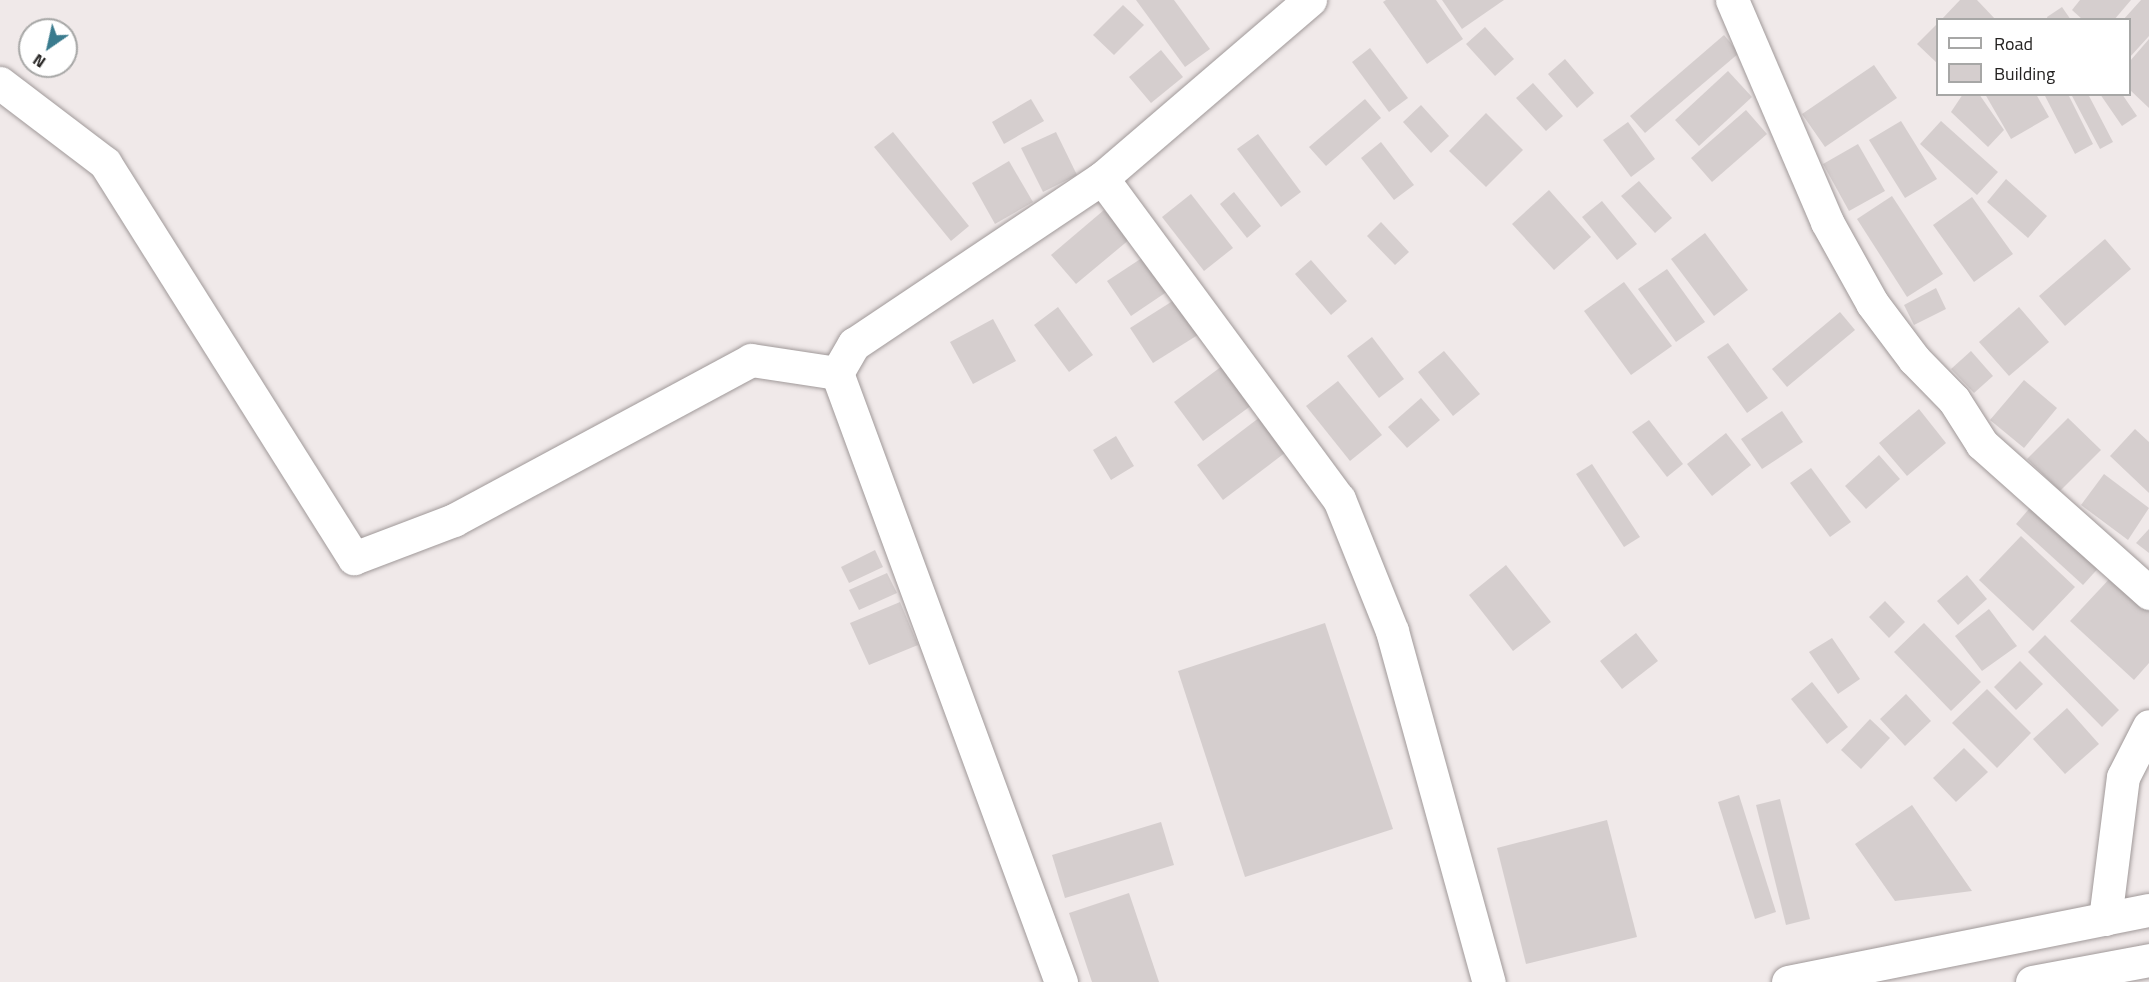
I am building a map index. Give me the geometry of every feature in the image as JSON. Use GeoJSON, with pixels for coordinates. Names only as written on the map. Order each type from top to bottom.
{"type":"FeatureCollection","features":[{"type":"Feature","properties":{"kind":"street"},"geometry":{"type":"LineString","coordinates":[[837,373],[855,344],[1102,178],[1310,0]]}},
{"type":"Feature","properties":{"kind":"street"},"geometry":{"type":"LineString","coordinates":[[1732,0],[1827,222],[1872,303],[1914,359],[1953,400],[1982,444],[2149,593]]}},
{"type":"Feature","properties":{"kind":"street"},"geometry":{"type":"LineString","coordinates":[[0,83],[105,163],[354,558],[454,520],[751,360],[837,373]]}},
{"type":"Feature","properties":{"kind":"street"},"geometry":{"type":"LineString","coordinates":[[1102,178],[1339,499],[1392,631],[1489,982]]}},
{"type":"Feature","properties":{"kind":"street"},"geometry":{"type":"LineString","coordinates":[[837,373],[1061,982]]}},
{"type":"Feature","properties":{"kind":"street"},"geometry":{"type":"LineString","coordinates":[[2105,919],[2123,777],[2149,726]]}},
{"type":"Feature","properties":{"kind":"street"},"geometry":{"type":"LineString","coordinates":[[1788,982],[2149,910]]}},
{"type":"Feature","properties":{"kind":"street"},"geometry":{"type":"LineString","coordinates":[[2032,982],[2149,960]]}},
{"type":"Feature","properties":{"kind":"building"},"geometry":{"type":"Polygon","coordinates":[[[1136,0],[1174,0],[1210,49],[1185,67],[1136,0]]]}},
{"type":"Feature","properties":{"kind":"building"},"geometry":{"type":"Polygon","coordinates":[[[1386,0],[1436,0],[1463,39],[1427,64],[1383,2],[1386,0]]]}},
{"type":"Feature","properties":{"kind":"building"},"geometry":{"type":"Polygon","coordinates":[[[1442,0],[1504,0],[1462,29],[1442,0]]]}},
{"type":"Feature","properties":{"kind":"building"},"geometry":{"type":"Polygon","coordinates":[[[1960,0],[1977,0],[1994,18],[1943,18],[1960,0]]]}},
{"type":"Feature","properties":{"kind":"building"},"geometry":{"type":"Polygon","coordinates":[[[2080,0],[2131,0],[2116,18],[2081,18],[2072,10],[2080,0]]]}},
{"type":"Feature","properties":{"kind":"building"},"geometry":{"type":"Polygon","coordinates":[[[2141,0],[2149,0],[2149,36],[2131,56],[2131,18],[2125,18],[2141,0]]]}},
{"type":"Feature","properties":{"kind":"building"},"geometry":{"type":"Polygon","coordinates":[[[1123,5],[1144,25],[1114,55],[1093,35],[1123,5]]]}},
{"type":"Feature","properties":{"kind":"building"},"geometry":{"type":"Polygon","coordinates":[[[2062,7],[2070,18],[2047,18],[2062,7]]]}},
{"type":"Feature","properties":{"kind":"building"},"geometry":{"type":"Polygon","coordinates":[[[1936,25],[1936,62],[1917,44],[1936,25]]]}},
{"type":"Feature","properties":{"kind":"building"},"geometry":{"type":"Polygon","coordinates":[[[1485,27],[1514,59],[1495,76],[1466,44],[1485,27]]]}},
{"type":"Feature","properties":{"kind":"building"},"geometry":{"type":"Polygon","coordinates":[[[1724,35],[1739,53],[1645,133],[1630,116],[1724,35]]]}},
{"type":"Feature","properties":{"kind":"building"},"geometry":{"type":"Polygon","coordinates":[[[2149,39],[2149,108],[2131,91],[2131,60],[2149,39]]]}},
{"type":"Feature","properties":{"kind":"building"},"geometry":{"type":"Polygon","coordinates":[[[1370,48],[1408,98],[1389,112],[1352,62],[1370,48]]]}},
{"type":"Feature","properties":{"kind":"building"},"geometry":{"type":"Polygon","coordinates":[[[1161,50],[1183,77],[1151,103],[1129,77],[1161,50]]]}},
{"type":"Feature","properties":{"kind":"building"},"geometry":{"type":"Polygon","coordinates":[[[1565,59],[1594,93],[1577,108],[1548,74],[1565,59]]]}},
{"type":"Feature","properties":{"kind":"building"},"geometry":{"type":"Polygon","coordinates":[[[1874,65],[1897,98],[1825,147],[1802,114],[1874,65]]]}},
{"type":"Feature","properties":{"kind":"building"},"geometry":{"type":"Polygon","coordinates":[[[1728,71],[1752,97],[1699,146],[1675,120],[1728,71]]]}},
{"type":"Feature","properties":{"kind":"building"},"geometry":{"type":"Polygon","coordinates":[[[1533,83],[1563,116],[1546,131],[1516,98],[1533,83]]]}},
{"type":"Feature","properties":{"kind":"building"},"geometry":{"type":"Polygon","coordinates":[[[1962,96],[1980,96],[2004,130],[1988,147],[1951,112],[1962,96]]]}},
{"type":"Feature","properties":{"kind":"building"},"geometry":{"type":"Polygon","coordinates":[[[1986,96],[2037,96],[2049,117],[2011,139],[1986,96]]]}},
{"type":"Feature","properties":{"kind":"building"},"geometry":{"type":"Polygon","coordinates":[[[2045,96],[2069,96],[2093,144],[2075,154],[2045,96]]]}},
{"type":"Feature","properties":{"kind":"building"},"geometry":{"type":"Polygon","coordinates":[[[2072,96],[2089,96],[2113,142],[2100,149],[2072,96]]]}},
{"type":"Feature","properties":{"kind":"building"},"geometry":{"type":"Polygon","coordinates":[[[2101,96],[2123,96],[2137,116],[2122,126],[2101,96]]]}},
{"type":"Feature","properties":{"kind":"building"},"geometry":{"type":"Polygon","coordinates":[[[1031,99],[1044,121],[1004,144],[992,122],[1031,99]]]}},
{"type":"Feature","properties":{"kind":"building"},"geometry":{"type":"Polygon","coordinates":[[[1365,99],[1381,118],[1326,166],[1309,147],[1365,99]]]}},
{"type":"Feature","properties":{"kind":"building"},"geometry":{"type":"Polygon","coordinates":[[[1421,105],[1449,136],[1431,153],[1403,122],[1421,105]]]}},
{"type":"Feature","properties":{"kind":"building"},"geometry":{"type":"Polygon","coordinates":[[[1746,110],[1767,134],[1712,182],[1691,158],[1746,110]]]}},
{"type":"Feature","properties":{"kind":"building"},"geometry":{"type":"Polygon","coordinates":[[[1486,113],[1523,150],[1486,187],[1449,151],[1486,113]]]}},
{"type":"Feature","properties":{"kind":"building"},"geometry":{"type":"Polygon","coordinates":[[[1901,121],[1937,179],[1905,198],[1869,140],[1901,121]]]}},
{"type":"Feature","properties":{"kind":"building"},"geometry":{"type":"Polygon","coordinates":[[[1941,121],[1998,172],[1977,195],[1920,144],[1941,121]]]}},
{"type":"Feature","properties":{"kind":"building"},"geometry":{"type":"Polygon","coordinates":[[[1628,122],[1655,159],[1631,177],[1603,140],[1628,122]]]}},
{"type":"Feature","properties":{"kind":"building"},"geometry":{"type":"Polygon","coordinates":[[[893,132],[969,226],[951,241],[874,147],[893,132]]]}},
{"type":"Feature","properties":{"kind":"building"},"geometry":{"type":"Polygon","coordinates":[[[1056,132],[1077,175],[1043,192],[1021,148],[1056,132]]]}},
{"type":"Feature","properties":{"kind":"building"},"geometry":{"type":"Polygon","coordinates":[[[1258,134],[1301,192],[1281,207],[1237,149],[1258,134]]]}},
{"type":"Feature","properties":{"kind":"building"},"geometry":{"type":"Polygon","coordinates":[[[1381,142],[1414,185],[1394,200],[1361,158],[1381,142]]]}},
{"type":"Feature","properties":{"kind":"building"},"geometry":{"type":"Polygon","coordinates":[[[1858,144],[1885,191],[1849,211],[1823,164],[1858,144]]]}},
{"type":"Feature","properties":{"kind":"building"},"geometry":{"type":"Polygon","coordinates":[[[1009,161],[1033,202],[995,224],[972,183],[1009,161]]]}},
{"type":"Feature","properties":{"kind":"building"},"geometry":{"type":"Polygon","coordinates":[[[2006,179],[2047,216],[2028,238],[1987,202],[2006,179]]]}},
{"type":"Feature","properties":{"kind":"building"},"geometry":{"type":"Polygon","coordinates":[[[1639,181],[1672,218],[1655,233],[1621,196],[1639,181]]]}},
{"type":"Feature","properties":{"kind":"building"},"geometry":{"type":"Polygon","coordinates":[[[1549,190],[1591,237],[1554,270],[1512,224],[1549,190]]]}},
{"type":"Feature","properties":{"kind":"building"},"geometry":{"type":"Polygon","coordinates":[[[1234,192],[1261,226],[1247,238],[1220,204],[1234,192]]]}},
{"type":"Feature","properties":{"kind":"building"},"geometry":{"type":"Polygon","coordinates":[[[1191,194],[1233,248],[1204,271],[1162,217],[1191,194]]]}},
{"type":"Feature","properties":{"kind":"building"},"geometry":{"type":"Polygon","coordinates":[[[1892,196],[1943,274],[1907,297],[1857,219],[1892,196]]]}},
{"type":"Feature","properties":{"kind":"building"},"geometry":{"type":"Polygon","coordinates":[[[1972,197],[2013,254],[1974,282],[1933,225],[1972,197]]]}},
{"type":"Feature","properties":{"kind":"building"},"geometry":{"type":"Polygon","coordinates":[[[1602,201],[1637,244],[1617,260],[1582,217],[1602,201]]]}},
{"type":"Feature","properties":{"kind":"building"},"geometry":{"type":"Polygon","coordinates":[[[1104,210],[1130,239],[1076,284],[1051,255],[1104,210]]]}},
{"type":"Feature","properties":{"kind":"building"},"geometry":{"type":"Polygon","coordinates":[[[1381,222],[1409,252],[1395,265],[1367,236],[1381,222]]]}},
{"type":"Feature","properties":{"kind":"building"},"geometry":{"type":"Polygon","coordinates":[[[1705,233],[1748,290],[1714,316],[1671,259],[1705,233]]]}},
{"type":"Feature","properties":{"kind":"building"},"geometry":{"type":"Polygon","coordinates":[[[2105,239],[2131,269],[2065,326],[2039,296],[2105,239]]]}},
{"type":"Feature","properties":{"kind":"building"},"geometry":{"type":"Polygon","coordinates":[[[1145,256],[1168,291],[1131,316],[1107,281],[1145,256]]]}},
{"type":"Feature","properties":{"kind":"building"},"geometry":{"type":"Polygon","coordinates":[[[1311,260],[1347,301],[1331,315],[1295,274],[1311,260]]]}},
{"type":"Feature","properties":{"kind":"building"},"geometry":{"type":"Polygon","coordinates":[[[1667,269],[1705,322],[1676,342],[1638,289],[1667,269]]]}},
{"type":"Feature","properties":{"kind":"building"},"geometry":{"type":"Polygon","coordinates":[[[1624,282],[1672,346],[1631,375],[1584,311],[1624,282]]]}},
{"type":"Feature","properties":{"kind":"building"},"geometry":{"type":"Polygon","coordinates":[[[1936,288],[1946,309],[1914,325],[1904,305],[1936,288]]]}},
{"type":"Feature","properties":{"kind":"building"},"geometry":{"type":"Polygon","coordinates":[[[1179,297],[1201,333],[1153,363],[1130,328],[1179,297]]]}},
{"type":"Feature","properties":{"kind":"building"},"geometry":{"type":"Polygon","coordinates":[[[1058,307],[1093,355],[1069,372],[1034,325],[1058,307]]]}},
{"type":"Feature","properties":{"kind":"building"},"geometry":{"type":"Polygon","coordinates":[[[2019,307],[2049,342],[2009,376],[1979,342],[2019,307]]]}},
{"type":"Feature","properties":{"kind":"building"},"geometry":{"type":"Polygon","coordinates":[[[1840,312],[1855,330],[1787,387],[1772,369],[1840,312]]]}},
{"type":"Feature","properties":{"kind":"building"},"geometry":{"type":"Polygon","coordinates":[[[993,319],[1016,361],[973,384],[950,342],[993,319]]]}},
{"type":"Feature","properties":{"kind":"building"},"geometry":{"type":"Polygon","coordinates":[[[1372,337],[1404,379],[1379,398],[1347,356],[1372,337]]]}},
{"type":"Feature","properties":{"kind":"building"},"geometry":{"type":"Polygon","coordinates":[[[1728,343],[1768,398],[1747,413],[1707,357],[1728,343]]]}},
{"type":"Feature","properties":{"kind":"building"},"geometry":{"type":"Polygon","coordinates":[[[1444,351],[1480,394],[1453,416],[1418,372],[1444,351]]]}},
{"type":"Feature","properties":{"kind":"building"},"geometry":{"type":"Polygon","coordinates":[[[1971,351],[1993,376],[1974,393],[1951,369],[1971,351]]]}},
{"type":"Feature","properties":{"kind":"building"},"geometry":{"type":"Polygon","coordinates":[[[1222,366],[1252,405],[1203,441],[1174,402],[1222,366]]]}},
{"type":"Feature","properties":{"kind":"building"},"geometry":{"type":"Polygon","coordinates":[[[2024,380],[2057,408],[2024,448],[1990,420],[2024,380]]]}},
{"type":"Feature","properties":{"kind":"building"},"geometry":{"type":"Polygon","coordinates":[[[1338,381],[1382,435],[1350,461],[1306,406],[1338,381]]]}},
{"type":"Feature","properties":{"kind":"building"},"geometry":{"type":"Polygon","coordinates":[[[1421,398],[1440,420],[1407,448],[1388,427],[1421,398]]]}},
{"type":"Feature","properties":{"kind":"building"},"geometry":{"type":"Polygon","coordinates":[[[1919,409],[1946,443],[1907,476],[1879,443],[1919,409]]]}},
{"type":"Feature","properties":{"kind":"building"},"geometry":{"type":"Polygon","coordinates":[[[1782,411],[1803,442],[1762,469],[1741,439],[1782,411]]]}},
{"type":"Feature","properties":{"kind":"building"},"geometry":{"type":"Polygon","coordinates":[[[1264,414],[1290,449],[1223,500],[1197,465],[1264,414]]]}},
{"type":"Feature","properties":{"kind":"building"},"geometry":{"type":"Polygon","coordinates":[[[2068,418],[2101,450],[2060,491],[2027,459],[2068,418]]]}},
{"type":"Feature","properties":{"kind":"building"},"geometry":{"type":"Polygon","coordinates":[[[1649,420],[1683,464],[1667,477],[1632,432],[1649,420]]]}},
{"type":"Feature","properties":{"kind":"building"},"geometry":{"type":"Polygon","coordinates":[[[2135,429],[2149,442],[2149,493],[2110,456],[2135,429]]]}},
{"type":"Feature","properties":{"kind":"building"},"geometry":{"type":"Polygon","coordinates":[[[1726,433],[1751,465],[1712,496],[1687,464],[1726,433]]]}},
{"type":"Feature","properties":{"kind":"building"},"geometry":{"type":"Polygon","coordinates":[[[1116,436],[1134,466],[1111,480],[1093,450],[1116,436]]]}},
{"type":"Feature","properties":{"kind":"building"},"geometry":{"type":"Polygon","coordinates":[[[1879,455],[1900,479],[1866,509],[1845,486],[1879,455]]]}},
{"type":"Feature","properties":{"kind":"building"},"geometry":{"type":"Polygon","coordinates":[[[1592,464],[1640,537],[1624,547],[1576,474],[1592,464]]]}},
{"type":"Feature","properties":{"kind":"building"},"geometry":{"type":"Polygon","coordinates":[[[1811,468],[1851,522],[1830,537],[1790,483],[1811,468]]]}},
{"type":"Feature","properties":{"kind":"building"},"geometry":{"type":"Polygon","coordinates":[[[2104,474],[2149,508],[2128,540],[2081,505],[2104,474]]]}},
{"type":"Feature","properties":{"kind":"building"},"geometry":{"type":"Polygon","coordinates":[[[2035,502],[2103,563],[2083,585],[2016,524],[2035,502]]]}},
{"type":"Feature","properties":{"kind":"building"},"geometry":{"type":"Polygon","coordinates":[[[2149,529],[2149,553],[2136,543],[2149,529]]]}},
{"type":"Feature","properties":{"kind":"building"},"geometry":{"type":"Polygon","coordinates":[[[2021,536],[2075,587],[2033,631],[1979,580],[2021,536]]]}},
{"type":"Feature","properties":{"kind":"building"},"geometry":{"type":"Polygon","coordinates":[[[875,550],[883,567],[849,583],[841,567],[875,550]]]}},
{"type":"Feature","properties":{"kind":"building"},"geometry":{"type":"Polygon","coordinates":[[[1506,565],[1551,622],[1513,651],[1469,595],[1506,565]]]}},
{"type":"Feature","properties":{"kind":"building"},"geometry":{"type":"Polygon","coordinates":[[[887,573],[897,593],[859,610],[849,590],[887,573]]]}},
{"type":"Feature","properties":{"kind":"building"},"geometry":{"type":"Polygon","coordinates":[[[1967,575],[1987,599],[1958,625],[1937,601],[1967,575]]]}},
{"type":"Feature","properties":{"kind":"building"},"geometry":{"type":"Polygon","coordinates":[[[2113,575],[2149,608],[2149,663],[2134,680],[2070,621],[2113,575]]]}},
{"type":"Feature","properties":{"kind":"building"},"geometry":{"type":"Polygon","coordinates":[[[1885,601],[1905,622],[1889,638],[1869,617],[1885,601]]]}},
{"type":"Feature","properties":{"kind":"building"},"geometry":{"type":"Polygon","coordinates":[[[900,602],[918,645],[869,665],[850,623],[900,602]]]}},
{"type":"Feature","properties":{"kind":"building"},"geometry":{"type":"Polygon","coordinates":[[[1989,609],[2017,646],[1982,671],[1955,636],[1989,609]]]}},
{"type":"Feature","properties":{"kind":"building"},"geometry":{"type":"Polygon","coordinates":[[[1325,623],[1393,829],[1245,877],[1178,671],[1325,623]]]}},
{"type":"Feature","properties":{"kind":"building"},"geometry":{"type":"Polygon","coordinates":[[[1924,623],[1981,682],[1951,711],[1894,652],[1924,623]]]}},
{"type":"Feature","properties":{"kind":"building"},"geometry":{"type":"Polygon","coordinates":[[[1636,633],[1658,661],[1622,689],[1600,661],[1636,633]]]}},
{"type":"Feature","properties":{"kind":"building"},"geometry":{"type":"Polygon","coordinates":[[[2045,635],[2119,710],[2102,727],[2028,652],[2045,635]]]}},
{"type":"Feature","properties":{"kind":"building"},"geometry":{"type":"Polygon","coordinates":[[[1832,638],[1860,679],[1838,694],[1809,652],[1832,638]]]}},
{"type":"Feature","properties":{"kind":"building"},"geometry":{"type":"Polygon","coordinates":[[[2020,661],[2043,684],[2016,710],[1994,687],[2020,661]]]}},
{"type":"Feature","properties":{"kind":"building"},"geometry":{"type":"Polygon","coordinates":[[[1812,682],[1848,727],[1827,744],[1791,699],[1812,682]]]}},
{"type":"Feature","properties":{"kind":"building"},"geometry":{"type":"Polygon","coordinates":[[[1987,689],[2031,733],[1997,768],[1952,723],[1987,689]]]}},
{"type":"Feature","properties":{"kind":"building"},"geometry":{"type":"Polygon","coordinates":[[[1906,694],[1931,721],[1905,746],[1880,719],[1906,694]]]}},
{"type":"Feature","properties":{"kind":"building"},"geometry":{"type":"Polygon","coordinates":[[[2067,708],[2099,744],[2065,774],[2033,739],[2067,708]]]}},
{"type":"Feature","properties":{"kind":"building"},"geometry":{"type":"Polygon","coordinates":[[[1870,719],[1890,738],[1861,769],[1841,750],[1870,719]]]}},
{"type":"Feature","properties":{"kind":"building"},"geometry":{"type":"Polygon","coordinates":[[[1964,748],[1988,772],[1956,802],[1933,778],[1964,748]]]}},
{"type":"Feature","properties":{"kind":"building"},"geometry":{"type":"Polygon","coordinates":[[[1739,795],[1776,912],[1755,919],[1718,802],[1739,795]]]}},
{"type":"Feature","properties":{"kind":"building"},"geometry":{"type":"Polygon","coordinates":[[[1780,799],[1810,919],[1786,925],[1756,805],[1780,799]]]}},
{"type":"Feature","properties":{"kind":"building"},"geometry":{"type":"Polygon","coordinates":[[[1912,805],[1972,891],[1895,901],[1855,844],[1912,805]]]}},
{"type":"Feature","properties":{"kind":"building"},"geometry":{"type":"Polygon","coordinates":[[[1607,820],[1637,937],[1526,964],[1497,848],[1607,820]]]}},
{"type":"Feature","properties":{"kind":"building"},"geometry":{"type":"Polygon","coordinates":[[[1161,822],[1174,865],[1065,898],[1052,855],[1161,822]]]}},
{"type":"Feature","properties":{"kind":"building"},"geometry":{"type":"Polygon","coordinates":[[[1129,893],[1159,982],[1092,982],[1069,913],[1129,893]]]}}]}
